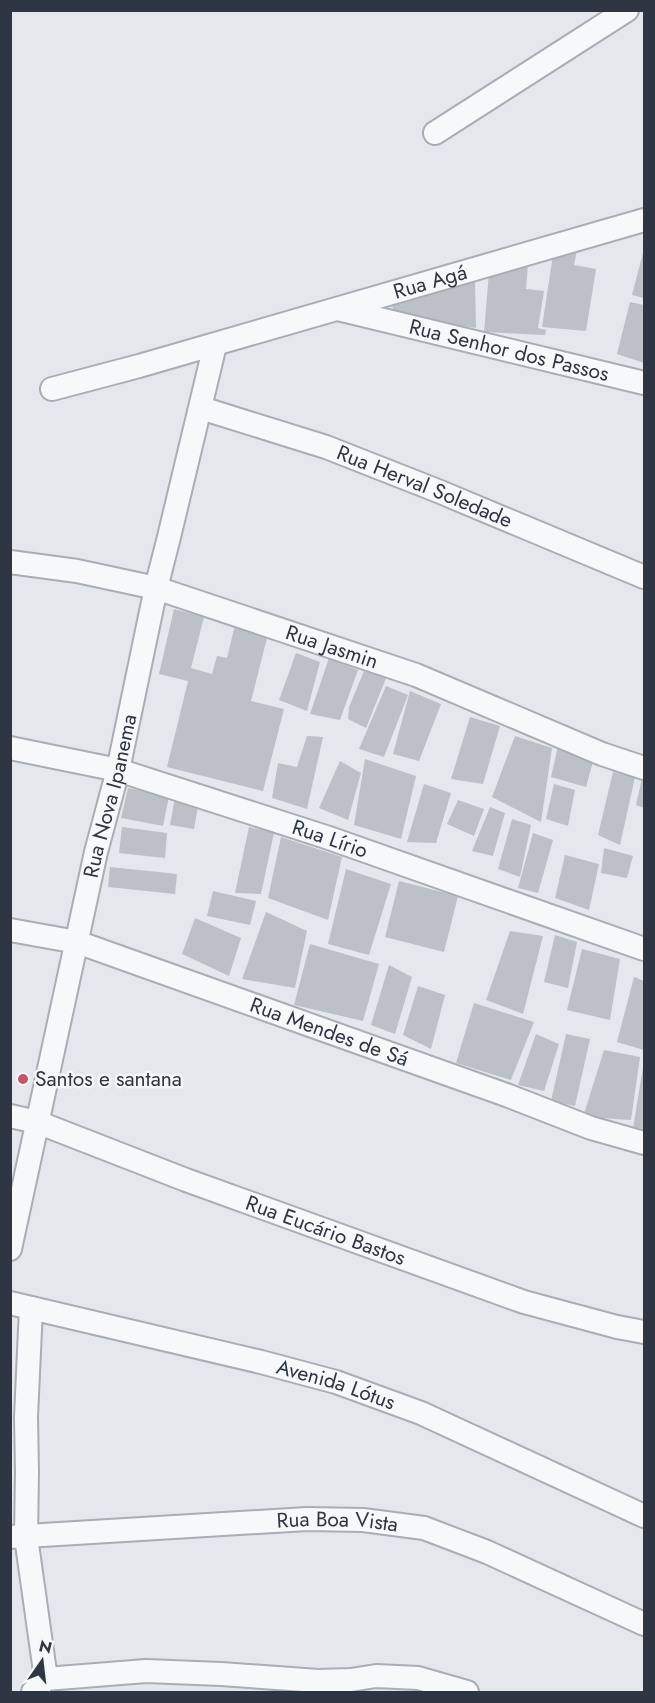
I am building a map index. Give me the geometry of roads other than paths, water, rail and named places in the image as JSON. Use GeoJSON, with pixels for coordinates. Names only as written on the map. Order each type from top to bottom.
{"type":"FeatureCollection","features":[{"type":"Feature","properties":{"kind":"street"},"geometry":{"type":"LineString","coordinates":[[435,133],[627,10]]}},
{"type":"Feature","properties":{"kind":"street","name":"Rua Agá"},"geometry":{"type":"LineString","coordinates":[[52,389],[215,345],[645,220]]}},
{"type":"Feature","properties":{"kind":"street","name":"Rua Senhor dos Passos"},"geometry":{"type":"LineString","coordinates":[[336,309],[645,383]]}},
{"type":"Feature","properties":{"kind":"street","name":"Rua Nova Ipanema"},"geometry":{"type":"LineString","coordinates":[[10,1249],[96,852],[117,770],[156,588],[215,345]]}},
{"type":"Feature","properties":{"kind":"street","name":"Rua Herval Soledade"},"geometry":{"type":"LineString","coordinates":[[201,408],[326,447],[645,577]]}},
{"type":"Feature","properties":{"kind":"street","name":"Rua Jasmin"},"geometry":{"type":"LineString","coordinates":[[10,562],[77,571],[156,588],[416,675],[602,754],[645,768]]}},
{"type":"Feature","properties":{"kind":"street","name":"Rua Lírio"},"geometry":{"type":"LineString","coordinates":[[10,748],[117,770],[326,837],[645,949]]}},
{"type":"Feature","properties":{"kind":"street","name":"Rua Mendes de Sá"},"geometry":{"type":"LineString","coordinates":[[10,930],[76,942],[498,1092],[591,1128],[645,1143]]}},
{"type":"Feature","properties":{"kind":"street","name":"Rua Eucário Bastos"},"geometry":{"type":"LineString","coordinates":[[10,1116],[37,1122],[197,1184],[524,1302],[617,1327],[645,1332]]}},
{"type":"Feature","properties":{"kind":"street"},"geometry":{"type":"LineString","coordinates":[[21,1306],[27,1472],[18,1537],[40,1685],[146,1671],[318,1681],[347,1686],[376,1676],[418,1678],[467,1692]]}},
{"type":"Feature","properties":{"kind":"street","name":"Avenida Lótus"},"geometry":{"type":"LineString","coordinates":[[21,1306],[261,1362],[336,1382],[421,1413],[645,1516]]}},
{"type":"Feature","properties":{"kind":"street","name":"Rua Boa Vista"},"geometry":{"type":"LineString","coordinates":[[18,1537],[307,1519],[363,1520],[424,1528],[488,1552],[645,1624]]}},
{"type":"Feature","properties":{"kind":"street"},"geometry":{"type":"LineString","coordinates":[[281,1692],[318,1681]]}},
{"type":"Feature","properties":{"kind":"place","name":"Santos e santana"},"geometry":{"type":"Point","coordinates":[23,1079]}}]}
